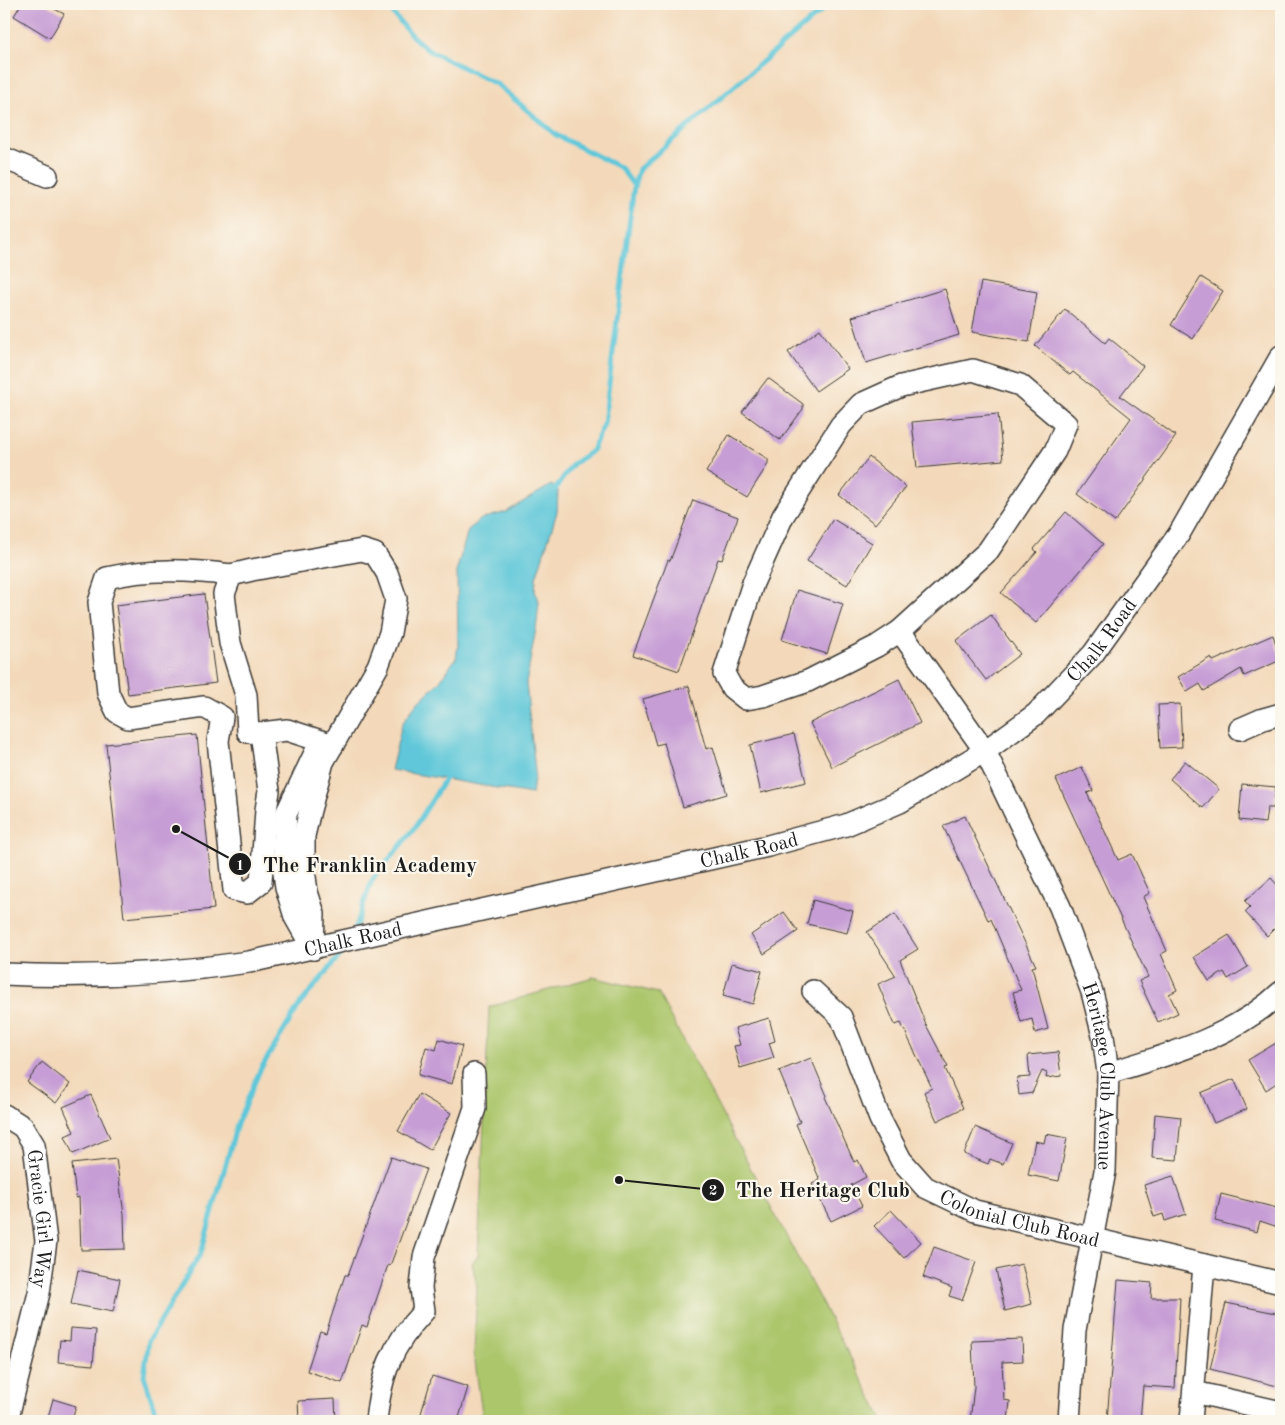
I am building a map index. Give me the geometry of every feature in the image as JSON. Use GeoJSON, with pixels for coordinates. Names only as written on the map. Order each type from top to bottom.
{"type":"FeatureCollection","features":[{"type":"Feature","properties":{"kind":"street"},"geometry":{"type":"LineString","coordinates":[[4,158],[47,176]]}},
{"type":"Feature","properties":{"kind":"street","name":"Chalk Road"},"geometry":{"type":"LineString","coordinates":[[4,974],[96,976],[144,974],[249,962],[768,846],[846,825],[900,802],[985,751],[1036,714],[1093,654],[1179,534],[1281,356]]}},
{"type":"Feature","properties":{"kind":"street"},"geometry":{"type":"LineString","coordinates":[[973,370],[1020,386],[1066,424],[1055,451],[988,551],[900,630],[877,646],[808,681],[763,696],[746,698],[732,688],[724,674],[753,583],[783,516],[841,425],[861,404],[901,386],[973,370]]}},
{"type":"Feature","properties":{"kind":"street"},"geometry":{"type":"LineString","coordinates":[[231,576],[224,594],[230,643],[246,695],[269,791],[261,882],[247,893],[234,890],[218,741],[222,717],[204,707],[128,718],[117,712],[108,694],[99,602],[106,578],[131,572],[197,571],[231,576],[252,570],[362,550],[375,554],[388,572],[396,599],[390,633],[378,666],[327,744],[286,814],[283,866],[286,887],[295,917],[313,949]]}},
{"type":"Feature","properties":{"kind":"street","name":"Heritage Club Avenue"},"geometry":{"type":"LineString","coordinates":[[900,630],[985,751],[1060,907],[1092,992],[1103,1036],[1108,1073],[1105,1171],[1075,1330],[1069,1421]]}},
{"type":"Feature","properties":{"kind":"street"},"geometry":{"type":"LineString","coordinates":[[1240,729],[1281,714]]}},
{"type":"Feature","properties":{"kind":"street"},"geometry":{"type":"LineString","coordinates":[[220,731],[255,732],[287,730],[327,744]]}},
{"type":"Feature","properties":{"kind":"street"},"geometry":{"type":"LineString","coordinates":[[313,949],[314,914],[307,892],[304,869],[304,836],[327,744]]}},
{"type":"Feature","properties":{"kind":"street"},"geometry":{"type":"LineString","coordinates":[[255,887],[286,887]]}},
{"type":"Feature","properties":{"kind":"street","name":"Colonial Club Road"},"geometry":{"type":"LineString","coordinates":[[813,991],[842,1017],[880,1119],[901,1160],[925,1187],[975,1211],[1281,1283]]}},
{"type":"Feature","properties":{"kind":"street"},"geometry":{"type":"LineString","coordinates":[[1108,1073],[1165,1056],[1220,1034],[1264,1008],[1281,992]]}},
{"type":"Feature","properties":{"kind":"street"},"geometry":{"type":"LineString","coordinates":[[376,1421],[390,1356],[400,1338],[424,1311],[420,1288],[424,1257],[475,1108],[474,1074]]}},
{"type":"Feature","properties":{"kind":"street","name":"Gracie Girl Way"},"geometry":{"type":"LineString","coordinates":[[4,1115],[23,1127],[34,1145],[46,1241],[39,1293],[7,1421]]}},
{"type":"Feature","properties":{"kind":"street"},"geometry":{"type":"LineString","coordinates":[[1191,1421],[1204,1265]]}},
{"type":"Feature","properties":{"kind":"street"},"geometry":{"type":"LineString","coordinates":[[1194,1392],[1281,1412]]}},
{"type":"Feature","properties":{"kind":"green space"},"geometry":{"type":"Polygon","coordinates":[[[593,977],[658,993],[884,1421],[483,1421],[474,1354],[477,1286],[472,1263],[478,1256],[489,1007],[593,977]]]}},
{"type":"Feature","properties":{"kind":"water"},"geometry":{"type":"Polygon","coordinates":[[[551,485],[558,490],[557,512],[536,578],[535,591],[539,602],[537,623],[526,683],[535,771],[532,794],[391,770],[402,724],[414,706],[439,682],[456,658],[458,646],[457,569],[468,530],[481,519],[506,512],[551,485]]]}},
{"type":"Feature","properties":{"kind":"building"},"geometry":{"type":"Polygon","coordinates":[[[21,4],[45,4],[64,14],[50,38],[14,16],[21,4]]]}},
{"type":"Feature","properties":{"kind":"building"},"geometry":{"type":"Polygon","coordinates":[[[1201,277],[1223,291],[1193,339],[1171,325],[1201,277]]]}},
{"type":"Feature","properties":{"kind":"building"},"geometry":{"type":"Polygon","coordinates":[[[981,282],[1037,292],[1029,342],[972,332],[981,282]]]}},
{"type":"Feature","properties":{"kind":"building"},"geometry":{"type":"Polygon","coordinates":[[[945,289],[959,335],[866,363],[852,317],[945,289]]]}},
{"type":"Feature","properties":{"kind":"building"},"geometry":{"type":"Polygon","coordinates":[[[1065,309],[1105,343],[1109,338],[1143,366],[1120,396],[1176,436],[1115,522],[1077,494],[1131,418],[1073,372],[1070,375],[1035,346],[1065,309]]]}},
{"type":"Feature","properties":{"kind":"building"},"geometry":{"type":"Polygon","coordinates":[[[820,329],[848,369],[816,391],[788,352],[820,329]]]}},
{"type":"Feature","properties":{"kind":"building"},"geometry":{"type":"Polygon","coordinates":[[[768,378],[803,404],[803,409],[780,440],[742,412],[768,378]]]}},
{"type":"Feature","properties":{"kind":"building"},"geometry":{"type":"Polygon","coordinates":[[[998,414],[1003,460],[917,468],[912,422],[998,414]]]}},
{"type":"Feature","properties":{"kind":"building"},"geometry":{"type":"Polygon","coordinates":[[[729,435],[768,459],[768,464],[747,497],[706,472],[729,435]]]}},
{"type":"Feature","properties":{"kind":"building"},"geometry":{"type":"Polygon","coordinates":[[[869,457],[906,487],[875,524],[839,495],[869,457]]]}},
{"type":"Feature","properties":{"kind":"building"},"geometry":{"type":"Polygon","coordinates":[[[693,500],[738,517],[722,560],[718,559],[679,671],[633,655],[668,560],[670,561],[693,500]]]}},
{"type":"Feature","properties":{"kind":"building"},"geometry":{"type":"Polygon","coordinates":[[[1066,512],[1103,544],[1036,623],[1001,593],[1037,552],[1034,549],[1066,512]]]}},
{"type":"Feature","properties":{"kind":"building"},"geometry":{"type":"Polygon","coordinates":[[[833,519],[872,543],[847,585],[807,561],[833,519]]]}},
{"type":"Feature","properties":{"kind":"building"},"geometry":{"type":"Polygon","coordinates":[[[797,590],[843,604],[827,654],[782,640],[797,590]]]}},
{"type":"Feature","properties":{"kind":"building"},"geometry":{"type":"Polygon","coordinates":[[[204,594],[216,683],[128,694],[116,605],[204,594]]]}},
{"type":"Feature","properties":{"kind":"building"},"geometry":{"type":"Polygon","coordinates":[[[991,615],[1020,654],[986,680],[956,641],[991,615]]]}},
{"type":"Feature","properties":{"kind":"building"},"geometry":{"type":"Polygon","coordinates":[[[1273,635],[1281,660],[1244,676],[1241,669],[1204,691],[1200,684],[1187,692],[1178,677],[1211,657],[1213,661],[1273,635]]]}},
{"type":"Feature","properties":{"kind":"building"},"geometry":{"type":"Polygon","coordinates":[[[899,679],[920,723],[832,767],[810,723],[899,679]]]}},
{"type":"Feature","properties":{"kind":"building"},"geometry":{"type":"Polygon","coordinates":[[[689,686],[706,749],[713,747],[727,794],[683,807],[664,743],[656,745],[643,699],[689,686]]]}},
{"type":"Feature","properties":{"kind":"building"},"geometry":{"type":"Polygon","coordinates":[[[1180,704],[1182,747],[1160,748],[1158,705],[1180,704]]]}},
{"type":"Feature","properties":{"kind":"building"},"geometry":{"type":"Polygon","coordinates":[[[794,734],[806,782],[761,793],[750,745],[794,734]]]}},
{"type":"Feature","properties":{"kind":"building"},"geometry":{"type":"Polygon","coordinates":[[[197,735],[214,909],[124,918],[106,744],[197,735]]]}},
{"type":"Feature","properties":{"kind":"building"},"geometry":{"type":"Polygon","coordinates":[[[1185,761],[1219,789],[1203,808],[1170,779],[1185,761]]]}},
{"type":"Feature","properties":{"kind":"building"},"geometry":{"type":"Polygon","coordinates":[[[1082,767],[1093,791],[1087,793],[1118,860],[1132,854],[1150,893],[1143,897],[1167,951],[1161,954],[1177,990],[1169,994],[1178,1013],[1158,1022],[1139,981],[1148,977],[1056,779],[1082,767]]]}},
{"type":"Feature","properties":{"kind":"building"},"geometry":{"type":"Polygon","coordinates":[[[1242,784],[1276,787],[1274,808],[1267,808],[1265,823],[1239,820],[1242,784]]]}},
{"type":"Feature","properties":{"kind":"building"},"geometry":{"type":"Polygon","coordinates":[[[965,816],[1036,966],[1032,967],[1048,1029],[1035,1033],[1032,1019],[1021,1022],[1013,992],[1021,990],[991,919],[988,920],[943,826],[965,816]]]}},
{"type":"Feature","properties":{"kind":"building"},"geometry":{"type":"Polygon","coordinates":[[[1271,878],[1281,889],[1281,922],[1267,936],[1245,912],[1250,907],[1245,901],[1271,878]]]}},
{"type":"Feature","properties":{"kind":"building"},"geometry":{"type":"Polygon","coordinates":[[[813,900],[853,911],[847,933],[807,924],[813,900]]]}},
{"type":"Feature","properties":{"kind":"building"},"geometry":{"type":"Polygon","coordinates":[[[784,912],[798,931],[764,954],[751,935],[784,912]]]}},
{"type":"Feature","properties":{"kind":"building"},"geometry":{"type":"Polygon","coordinates":[[[895,914],[918,949],[900,960],[926,1025],[948,1067],[945,1068],[963,1108],[937,1121],[924,1092],[932,1088],[901,1023],[895,1025],[878,984],[896,976],[867,932],[895,914]]]}},
{"type":"Feature","properties":{"kind":"building"},"geometry":{"type":"Polygon","coordinates":[[[1229,935],[1248,967],[1228,979],[1224,972],[1209,981],[1194,957],[1229,935]]]}},
{"type":"Feature","properties":{"kind":"building"},"geometry":{"type":"Polygon","coordinates":[[[732,963],[762,971],[753,1004],[723,996],[732,963]]]}},
{"type":"Feature","properties":{"kind":"building"},"geometry":{"type":"Polygon","coordinates":[[[769,1018],[775,1041],[769,1043],[774,1058],[740,1068],[734,1046],[740,1045],[735,1028],[769,1018]]]}},
{"type":"Feature","properties":{"kind":"building"},"geometry":{"type":"Polygon","coordinates":[[[439,1039],[462,1046],[452,1084],[418,1075],[426,1047],[436,1050],[439,1039]]]}},
{"type":"Feature","properties":{"kind":"building"},"geometry":{"type":"Polygon","coordinates":[[[1281,1040],[1281,1080],[1266,1090],[1248,1060],[1281,1040]]]}},
{"type":"Feature","properties":{"kind":"building"},"geometry":{"type":"Polygon","coordinates":[[[1058,1052],[1061,1076],[1046,1078],[1047,1073],[1042,1071],[1032,1093],[1019,1095],[1017,1078],[1030,1077],[1028,1055],[1058,1052]]]}},
{"type":"Feature","properties":{"kind":"building"},"geometry":{"type":"Polygon","coordinates":[[[811,1058],[827,1096],[825,1097],[854,1162],[858,1160],[866,1177],[851,1185],[862,1206],[831,1221],[812,1184],[820,1180],[796,1124],[800,1122],[779,1071],[811,1058]]]}},
{"type":"Feature","properties":{"kind":"building"},"geometry":{"type":"Polygon","coordinates":[[[42,1062],[70,1084],[56,1103],[27,1082],[42,1062]]]}},
{"type":"Feature","properties":{"kind":"building"},"geometry":{"type":"Polygon","coordinates":[[[1234,1079],[1247,1109],[1214,1123],[1201,1093],[1234,1079]]]}},
{"type":"Feature","properties":{"kind":"building"},"geometry":{"type":"Polygon","coordinates":[[[419,1094],[451,1113],[430,1150],[398,1131],[419,1094]]]}},
{"type":"Feature","properties":{"kind":"building"},"geometry":{"type":"Polygon","coordinates":[[[91,1095],[110,1138],[73,1154],[65,1136],[74,1132],[63,1107],[91,1095]]]}},
{"type":"Feature","properties":{"kind":"building"},"geometry":{"type":"Polygon","coordinates":[[[1155,1114],[1181,1117],[1177,1160],[1152,1158],[1155,1114]]]}},
{"type":"Feature","properties":{"kind":"building"},"geometry":{"type":"Polygon","coordinates":[[[975,1127],[1012,1143],[1003,1164],[990,1159],[988,1164],[964,1154],[975,1127]]]}},
{"type":"Feature","properties":{"kind":"building"},"geometry":{"type":"Polygon","coordinates":[[[1046,1134],[1067,1138],[1059,1181],[1028,1175],[1035,1141],[1044,1143],[1046,1134]]]}},
{"type":"Feature","properties":{"kind":"building"},"geometry":{"type":"Polygon","coordinates":[[[391,1157],[426,1169],[390,1266],[388,1265],[367,1327],[362,1325],[342,1383],[307,1371],[320,1331],[326,1333],[345,1275],[348,1275],[391,1157]]]}},
{"type":"Feature","properties":{"kind":"building"},"geometry":{"type":"Polygon","coordinates":[[[116,1159],[124,1214],[125,1249],[81,1250],[79,1197],[76,1198],[72,1164],[116,1159]]]}},
{"type":"Feature","properties":{"kind":"building"},"geometry":{"type":"Polygon","coordinates":[[[1173,1176],[1186,1214],[1165,1221],[1163,1214],[1154,1217],[1144,1185],[1173,1176]]]}},
{"type":"Feature","properties":{"kind":"building"},"geometry":{"type":"Polygon","coordinates":[[[1221,1194],[1281,1209],[1281,1228],[1260,1221],[1257,1232],[1215,1221],[1221,1194]]]}},
{"type":"Feature","properties":{"kind":"building"},"geometry":{"type":"Polygon","coordinates":[[[891,1210],[921,1242],[904,1258],[874,1226],[891,1210]]]}},
{"type":"Feature","properties":{"kind":"building"},"geometry":{"type":"Polygon","coordinates":[[[934,1247],[976,1262],[962,1300],[949,1296],[952,1288],[923,1277],[934,1247]]]}},
{"type":"Feature","properties":{"kind":"building"},"geometry":{"type":"Polygon","coordinates":[[[1022,1264],[1032,1304],[1005,1311],[996,1270],[1022,1264]]]}},
{"type":"Feature","properties":{"kind":"building"},"geometry":{"type":"Polygon","coordinates":[[[78,1270],[120,1279],[113,1312],[71,1304],[78,1270]]]}},
{"type":"Feature","properties":{"kind":"building"},"geometry":{"type":"Polygon","coordinates":[[[1118,1280],[1152,1283],[1151,1298],[1180,1298],[1175,1388],[1143,1386],[1140,1421],[1107,1421],[1118,1280]]]}},
{"type":"Feature","properties":{"kind":"building"},"geometry":{"type":"Polygon","coordinates":[[[1226,1303],[1281,1314],[1281,1387],[1210,1369],[1226,1303]]]}},
{"type":"Feature","properties":{"kind":"building"},"geometry":{"type":"Polygon","coordinates":[[[71,1328],[96,1330],[93,1365],[58,1362],[60,1340],[70,1341],[71,1328]]]}},
{"type":"Feature","properties":{"kind":"building"},"geometry":{"type":"Polygon","coordinates":[[[1022,1339],[1023,1361],[1002,1362],[1004,1400],[1010,1401],[1008,1421],[970,1421],[974,1387],[972,1341],[1022,1339]]]}},
{"type":"Feature","properties":{"kind":"building"},"geometry":{"type":"Polygon","coordinates":[[[432,1376],[468,1387],[458,1421],[435,1421],[420,1417],[432,1376]]]}},
{"type":"Feature","properties":{"kind":"building"},"geometry":{"type":"Polygon","coordinates":[[[53,1399],[76,1406],[72,1421],[47,1421],[53,1399]]]}},
{"type":"Feature","properties":{"kind":"building"},"geometry":{"type":"Polygon","coordinates":[[[335,1399],[336,1421],[299,1421],[298,1401],[335,1399]]]}},
{"type":"Feature","properties":{"kind":"waterway"},"geometry":{"type":"LineString","coordinates":[[385,4],[412,36],[428,50],[498,85],[556,135],[621,168],[634,186]]}},
{"type":"Feature","properties":{"kind":"waterway"},"geometry":{"type":"LineString","coordinates":[[553,492],[573,464],[592,451],[604,424],[634,186],[639,169],[829,4]]}},
{"type":"Feature","properties":{"kind":"waterway"},"geometry":{"type":"LineString","coordinates":[[354,932],[372,880],[414,829],[448,774]]}},
{"type":"Feature","properties":{"kind":"waterway"},"geometry":{"type":"LineString","coordinates":[[158,1421],[144,1375],[149,1340],[201,1253],[237,1124],[260,1070],[300,1004],[347,947]]}},
{"type":"Feature","properties":{"kind":"place","name":"The Franklin Academy"},"geometry":{"type":"Point","coordinates":[176,829]}},
{"type":"Feature","properties":{"kind":"place","name":"The Heritage Club"},"geometry":{"type":"Point","coordinates":[619,1180]}}]}
